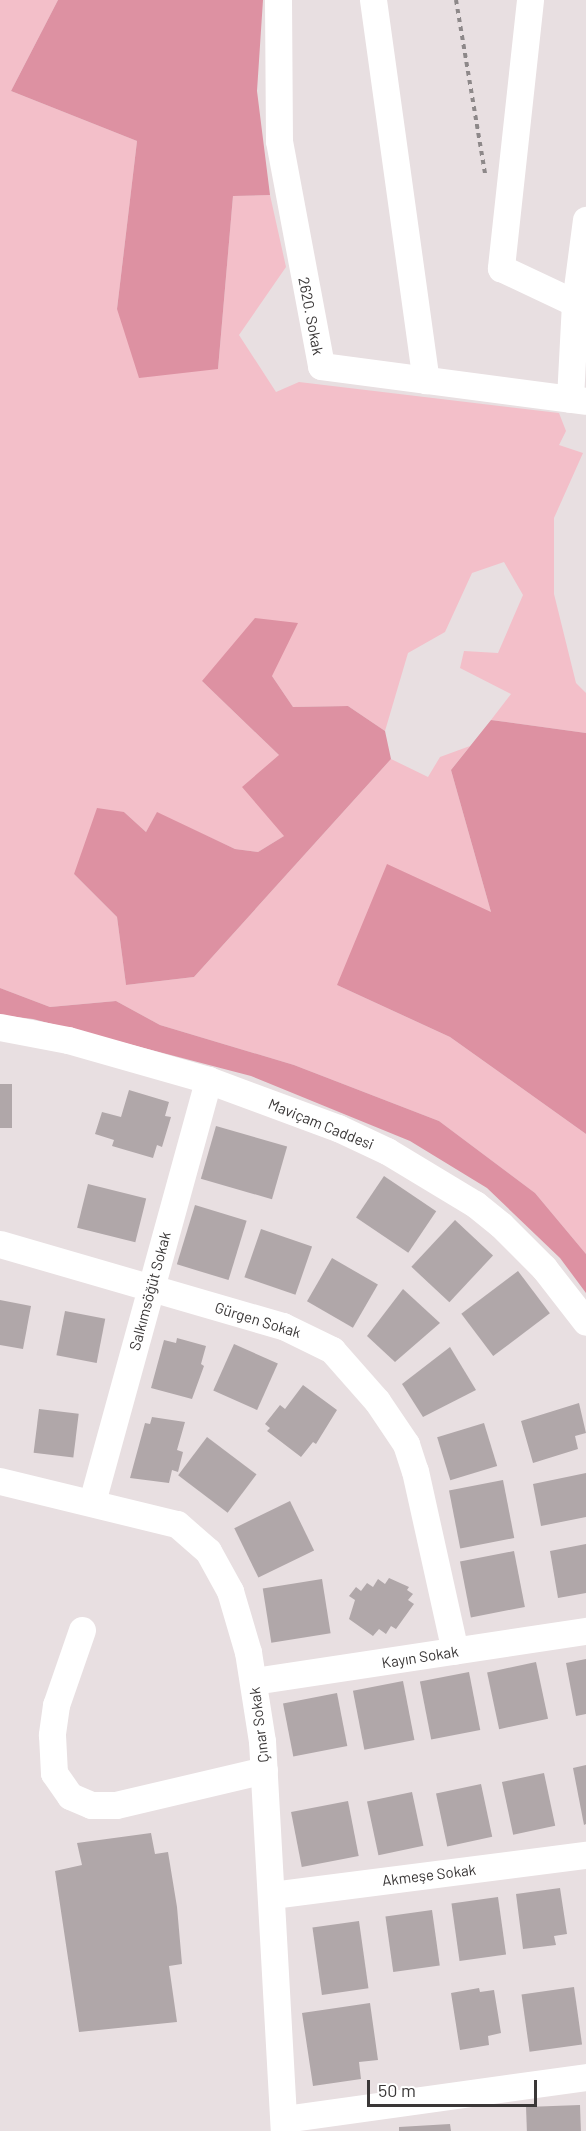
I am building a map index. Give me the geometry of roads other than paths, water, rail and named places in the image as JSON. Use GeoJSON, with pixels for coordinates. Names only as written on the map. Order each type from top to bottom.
{"type":"FeatureCollection","features":[{"type":"Feature","properties":{"kind":"street","name":"2620. Sokak"},"geometry":{"type":"LineString","coordinates":[[278,0],[279,141],[321,366],[578,400]]}},
{"type":"Feature","properties":{"kind":"street"},"geometry":{"type":"LineString","coordinates":[[373,0],[426,380]]}},
{"type":"Feature","properties":{"kind":"street"},"geometry":{"type":"LineString","coordinates":[[531,0],[501,268],[575,303]]}},
{"type":"Feature","properties":{"kind":"street"},"geometry":{"type":"LineString","coordinates":[[578,400],[575,303],[586,220]]}},
{"type":"Feature","properties":{"kind":"street","name":"Maviçam Caddesi"},"geometry":{"type":"LineString","coordinates":[[0,1027],[68,1040],[207,1080],[348,1133],[396,1156],[475,1204],[544,1268],[586,1322]]}},
{"type":"Feature","properties":{"kind":"street","name":"Salkımsöğüt Sokak"},"geometry":{"type":"LineString","coordinates":[[92,1502],[207,1080]]}},
{"type":"Feature","properties":{"kind":"street","name":"Gürgen Sokak"},"geometry":{"type":"LineString","coordinates":[[0,1244],[310,1336],[332,1350],[362,1381],[392,1421],[415,1471],[455,1651]]}},
{"type":"Feature","properties":{"kind":"street","name":"Çınar Sokak"},"geometry":{"type":"LineString","coordinates":[[0,1481],[170,1521],[196,1537],[219,1567],[230,1591],[254,1681],[264,1770],[284,2125]]}},
{"type":"Feature","properties":{"kind":"street"},"geometry":{"type":"LineString","coordinates":[[82,1630],[56,1705],[52,1735],[54,1773],[70,1796],[91,1805],[116,1804],[264,1770]]}},
{"type":"Feature","properties":{"kind":"street","name":"Kayın Sokak"},"geometry":{"type":"LineString","coordinates":[[254,1681],[586,1631]]}},
{"type":"Feature","properties":{"kind":"street","name":"Akmeşe Sokak"},"geometry":{"type":"LineString","coordinates":[[272,1895],[586,1856]]}},
{"type":"Feature","properties":{"kind":"street"},"geometry":{"type":"LineString","coordinates":[[284,2125],[586,2077]]}}]}
